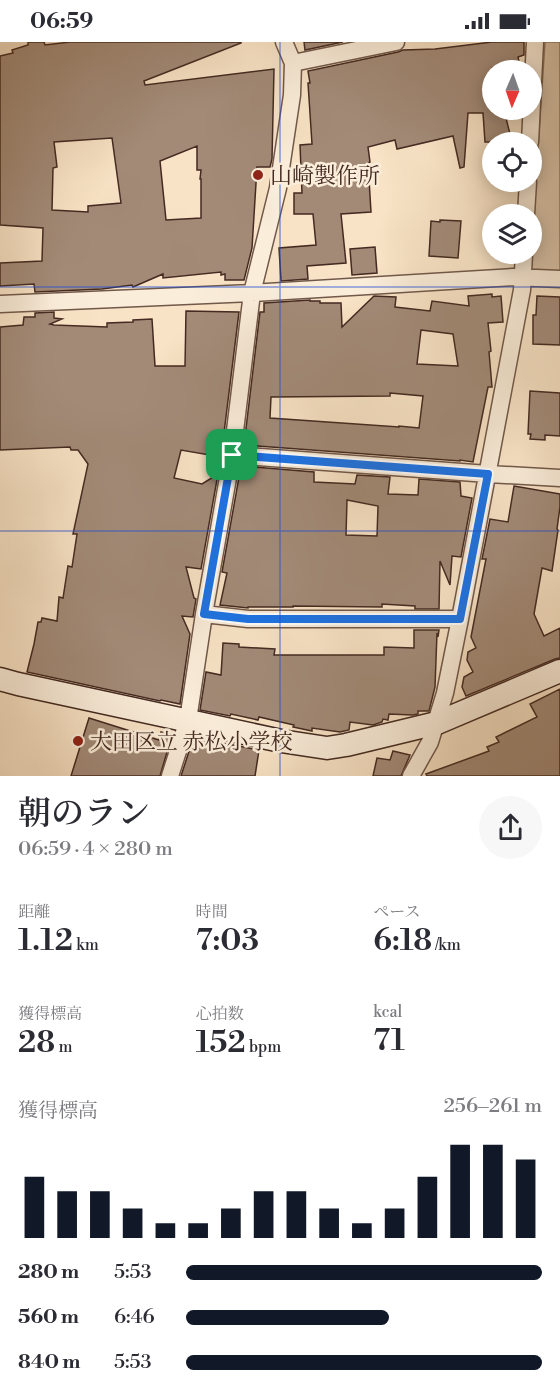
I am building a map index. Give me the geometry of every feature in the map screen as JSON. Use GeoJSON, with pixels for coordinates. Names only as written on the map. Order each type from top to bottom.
{"type":"FeatureCollection","features":[{"type":"Feature","properties":{"kind":"street"},"geometry":{"type":"LineString","coordinates":[[170,776],[188,720],[232,455],[252,293],[278,188],[292,95],[293,63],[284,42]]}},
{"type":"Feature","properties":{"kind":"street"},"geometry":{"type":"LineString","coordinates":[[293,63],[396,42]]}},
{"type":"Feature","properties":{"kind":"street"},"geometry":{"type":"LineString","coordinates":[[530,132],[535,42]]}},
{"type":"Feature","properties":{"kind":"street"},"geometry":{"type":"LineString","coordinates":[[411,776],[430,742],[445,693],[522,290],[524,264]]}},
{"type":"Feature","properties":{"kind":"street"},"geometry":{"type":"LineString","coordinates":[[0,304],[523,278],[560,279]]}},
{"type":"Feature","properties":{"kind":"street"},"geometry":{"type":"LineString","coordinates":[[232,455],[560,478]]}},
{"type":"Feature","properties":{"kind":"street"},"geometry":{"type":"LineString","coordinates":[[204,614],[248,619],[460,619]]}},
{"type":"Feature","properties":{"kind":"street"},"geometry":{"type":"LineString","coordinates":[[0,679],[281,741],[327,748],[436,723],[560,671]]}},
{"type":"Feature","properties":{"kind":"shaded area"},"geometry":{"type":"Polygon","coordinates":[[[545,42],[560,42],[560,272],[530,270],[530,264],[542,264],[542,204],[534,204],[535,192],[542,192],[542,132],[539,132],[540,120],[542,120],[545,42]]]}},
{"type":"Feature","properties":{"kind":"building"},"geometry":{"type":"Polygon","coordinates":[[[28,42],[44,42],[45,45],[70,42],[241,42],[144,81],[145,85],[274,69],[272,159],[270,167],[257,167],[252,248],[244,280],[225,280],[225,274],[221,275],[221,272],[163,278],[163,274],[133,287],[132,285],[102,289],[35,292],[34,284],[0,286],[0,263],[42,261],[43,228],[0,225],[0,56],[13,53],[12,50],[28,45],[28,42]],[[112,138],[54,142],[57,167],[53,168],[52,210],[88,212],[88,206],[121,203],[112,138]],[[197,146],[160,161],[166,220],[201,218],[201,170],[197,170],[197,146]]]}},
{"type":"Feature","properties":{"kind":"building"},"geometry":{"type":"Polygon","coordinates":[[[304,42],[343,42],[305,50],[304,42]]]}},
{"type":"Feature","properties":{"kind":"building"},"geometry":{"type":"Polygon","coordinates":[[[492,42],[524,42],[524,55],[518,57],[519,60],[482,60],[482,113],[468,113],[464,167],[460,168],[453,136],[397,149],[395,140],[368,147],[371,212],[341,214],[346,263],[307,266],[308,279],[281,281],[279,248],[316,245],[313,214],[294,214],[294,193],[302,193],[300,145],[312,144],[308,71],[403,50],[435,49],[492,42]]]}},
{"type":"Feature","properties":{"kind":"building"},"geometry":{"type":"Polygon","coordinates":[[[483,120],[506,120],[510,132],[484,132],[483,120]]]}},
{"type":"Feature","properties":{"kind":"building"},"geometry":{"type":"Polygon","coordinates":[[[440,220],[461,221],[458,258],[429,256],[431,221],[440,222],[440,220]]]}},
{"type":"Feature","properties":{"kind":"building"},"geometry":{"type":"Polygon","coordinates":[[[375,247],[377,273],[352,275],[350,249],[375,247]]]}},
{"type":"Feature","properties":{"kind":"building"},"geometry":{"type":"Polygon","coordinates":[[[492,294],[492,297],[501,296],[503,322],[488,323],[492,387],[488,387],[473,462],[244,445],[260,312],[264,312],[264,303],[310,300],[320,301],[320,303],[341,303],[342,327],[374,296],[396,297],[395,307],[430,311],[432,301],[469,306],[468,296],[492,294]],[[421,330],[417,364],[458,366],[453,334],[421,330]],[[390,393],[390,396],[271,397],[270,418],[419,428],[423,396],[390,393]]]}},
{"type":"Feature","properties":{"kind":"building"},"geometry":{"type":"Polygon","coordinates":[[[537,296],[560,297],[560,345],[533,344],[533,315],[536,315],[537,296]]]}},
{"type":"Feature","properties":{"kind":"building"},"geometry":{"type":"Polygon","coordinates":[[[186,311],[239,312],[221,457],[181,450],[174,478],[202,484],[218,474],[201,569],[186,567],[196,599],[193,617],[182,616],[190,634],[180,704],[27,672],[38,622],[41,622],[42,618],[57,621],[59,597],[63,598],[68,566],[72,567],[77,534],[73,534],[88,464],[78,450],[71,450],[70,447],[0,450],[0,327],[23,325],[24,317],[35,317],[35,313],[54,312],[54,318],[62,319],[50,324],[54,325],[107,327],[107,323],[152,319],[155,366],[185,366],[186,311]]]}},
{"type":"Feature","properties":{"kind":"building"},"geometry":{"type":"Polygon","coordinates":[[[530,391],[560,393],[560,436],[545,435],[545,440],[530,439],[531,434],[528,434],[530,391]]]}},
{"type":"Feature","properties":{"kind":"building"},"geometry":{"type":"Polygon","coordinates":[[[241,466],[314,472],[314,482],[355,484],[357,475],[390,477],[388,494],[418,495],[419,479],[460,482],[461,496],[472,498],[461,557],[452,556],[450,585],[440,561],[439,609],[415,609],[415,606],[382,604],[382,607],[248,608],[220,605],[227,573],[222,572],[241,466]],[[347,500],[346,535],[377,536],[378,506],[347,500]]]}},
{"type":"Feature","properties":{"kind":"building"},"geometry":{"type":"Polygon","coordinates":[[[514,486],[560,494],[552,571],[542,568],[534,614],[544,636],[560,628],[560,658],[466,696],[462,687],[464,677],[473,672],[467,660],[468,652],[476,648],[471,637],[486,559],[482,559],[490,519],[508,522],[514,486]]]}},
{"type":"Feature","properties":{"kind":"building"},"geometry":{"type":"Polygon","coordinates":[[[414,630],[439,630],[435,687],[429,711],[418,711],[418,714],[413,715],[389,714],[388,720],[383,719],[382,722],[373,725],[350,722],[349,730],[340,732],[312,728],[312,731],[259,717],[258,720],[200,710],[206,672],[221,675],[223,643],[239,644],[239,647],[275,649],[274,655],[384,655],[384,647],[414,648],[414,630]]]}},
{"type":"Feature","properties":{"kind":"building"},"geometry":{"type":"Polygon","coordinates":[[[560,689],[560,776],[427,776],[426,774],[489,751],[487,747],[499,742],[496,737],[537,717],[530,704],[560,689]]]}},
{"type":"Feature","properties":{"kind":"building"},"geometry":{"type":"Polygon","coordinates":[[[89,718],[159,740],[161,732],[172,735],[160,776],[71,776],[89,718]]]}},
{"type":"Feature","properties":{"kind":"building"},"geometry":{"type":"Polygon","coordinates":[[[194,736],[259,750],[255,776],[181,776],[194,736]]]}},
{"type":"Feature","properties":{"kind":"building"},"geometry":{"type":"Polygon","coordinates":[[[393,751],[410,755],[401,776],[373,776],[377,758],[390,760],[393,751]]]}},
{"type":"Feature","properties":{"kind":"place","name":"山崎製作所"},"geometry":{"type":"Point","coordinates":[258,175]}},
{"type":"Feature","properties":{"kind":"place","name":"大田区立 赤松小学校"},"geometry":{"type":"Point","coordinates":[78,741]}},
{"type":"Feature","properties":{"kind":"route"},"geometry":{"type":"LineString","coordinates":[[232,455],[488,474],[460,619],[248,619],[204,614],[232,455]]}}]}
